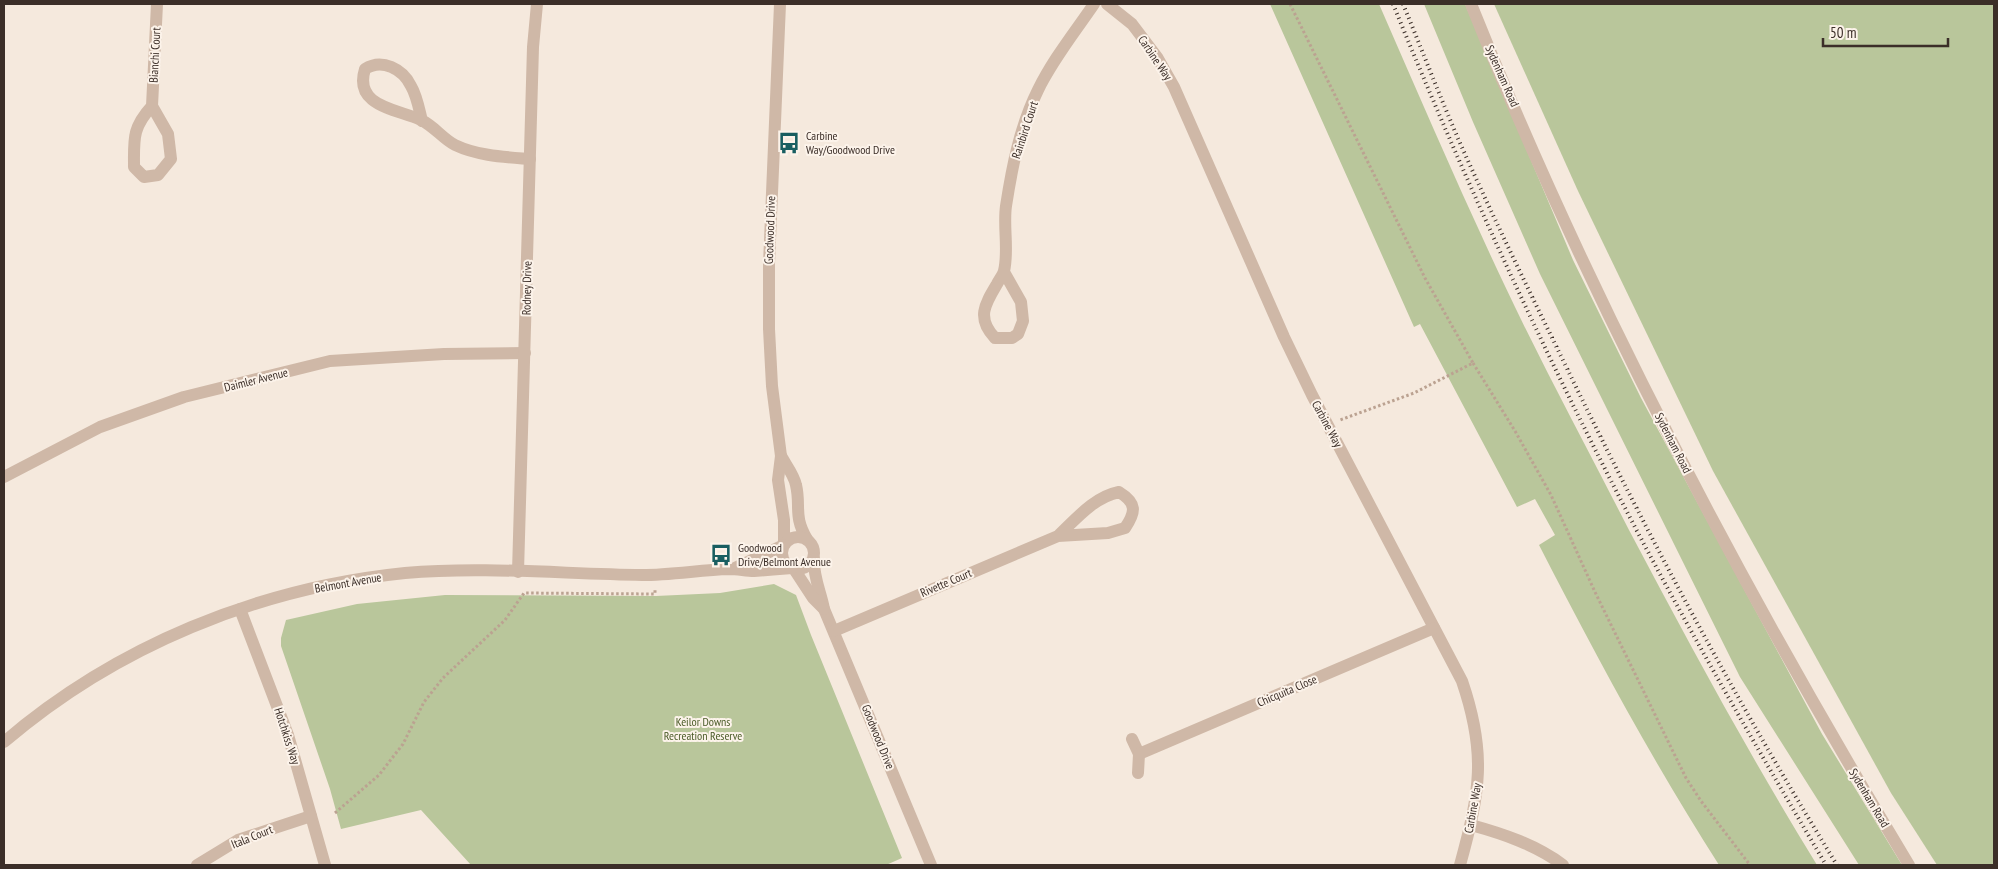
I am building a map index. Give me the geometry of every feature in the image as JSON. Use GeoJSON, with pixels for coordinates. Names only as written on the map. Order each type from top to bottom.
{"type":"FeatureCollection","features":[{"type":"Feature","properties":{"kind":"street","name":"Bianchi Court"},"geometry":{"type":"LineString","coordinates":[[152,106],[157,4]]}},
{"type":"Feature","properties":{"kind":"street","name":"Rodney Drive"},"geometry":{"type":"LineString","coordinates":[[518,572],[533,47],[537,4]]}},
{"type":"Feature","properties":{"kind":"street","name":"Goodwood Drive"},"geometry":{"type":"LineString","coordinates":[[780,4],[769,264],[769,329],[772,386],[781,456],[778,480],[784,523],[784,545]]}},
{"type":"Feature","properties":{"kind":"street","name":"Rainbird Court"},"geometry":{"type":"LineString","coordinates":[[1004,272],[1005,210],[1014,162],[1025,122],[1053,62],[1094,4]]}},
{"type":"Feature","properties":{"kind":"street","name":"Carbine Way"},"geometry":{"type":"LineString","coordinates":[[1107,4],[1132,24],[1157,57],[1174,87],[1284,337],[1328,426],[1462,680],[1475,724],[1478,745],[1478,786],[1471,825],[1460,865]]}},
{"type":"Feature","properties":{"kind":"street","name":"Sydenham Road"},"geometry":{"type":"LineString","coordinates":[[1471,4],[1548,182],[1663,424],[1725,544],[1771,627],[1864,791],[1909,865]]}},
{"type":"Feature","properties":{"kind":"street"},"geometry":{"type":"LineString","coordinates":[[422,120],[412,88],[405,76],[389,65],[372,64],[365,69],[362,80],[368,96],[386,109],[422,120],[455,145],[483,154],[530,159]]}},
{"type":"Feature","properties":{"kind":"street"},"geometry":{"type":"LineString","coordinates":[[152,106],[168,134],[170,159],[158,175],[144,177],[134,167],[134,142],[139,120],[152,106]]}},
{"type":"Feature","properties":{"kind":"street"},"geometry":{"type":"LineString","coordinates":[[1004,272],[1021,302],[1023,321],[1018,334],[1012,338],[995,338],[985,326],[983,314],[988,298],[1004,272]]}},
{"type":"Feature","properties":{"kind":"street","name":"Daimler Avenue"},"geometry":{"type":"LineString","coordinates":[[4,477],[100,427],[184,397],[330,361],[444,354],[525,353]]}},
{"type":"Feature","properties":{"kind":"street","name":"Goodwood Drive"},"geometry":{"type":"LineString","coordinates":[[781,456],[796,484],[797,513],[806,539]]}},
{"type":"Feature","properties":{"kind":"street","name":"Rivette Court"},"geometry":{"type":"LineString","coordinates":[[834,630],[1058,536],[1108,533],[1125,528],[1132,517],[1133,505],[1128,497],[1119,492],[1108,494],[1088,507],[1058,536]]}},
{"type":"Feature","properties":{"kind":"street"},"geometry":{"type":"LineString","coordinates":[[797,537],[806,539],[814,548],[814,559],[804,569],[793,569],[783,559],[784,545],[788,540],[797,537]]}},
{"type":"Feature","properties":{"kind":"street","name":"Belmont Avenue"},"geometry":{"type":"LineString","coordinates":[[730,569],[747,564],[784,545]]}},
{"type":"Feature","properties":{"kind":"street","name":"Goodwood Drive"},"geometry":{"type":"LineString","coordinates":[[814,559],[814,575],[822,594],[824,609],[931,865]]}},
{"type":"Feature","properties":{"kind":"street","name":"Belmont Avenue"},"geometry":{"type":"LineString","coordinates":[[4,742],[65,696],[111,665],[146,646],[240,609],[294,593],[378,577],[435,571],[655,575],[730,569],[752,571],[793,569]]}},
{"type":"Feature","properties":{"kind":"street","name":"Goodwood Drive"},"geometry":{"type":"LineString","coordinates":[[793,569],[813,598],[824,609]]}},
{"type":"Feature","properties":{"kind":"street","name":"Hotchkiss Way"},"geometry":{"type":"LineString","coordinates":[[240,609],[288,735],[325,865]]}},
{"type":"Feature","properties":{"kind":"street","name":"Chicquita Close"},"geometry":{"type":"LineString","coordinates":[[1139,754],[1434,628]]}},
{"type":"Feature","properties":{"kind":"street"},"geometry":{"type":"LineString","coordinates":[[1132,739],[1139,754],[1138,773]]}},
{"type":"Feature","properties":{"kind":"street","name":"Itala Court"},"geometry":{"type":"LineString","coordinates":[[197,865],[238,840],[311,816]]}},
{"type":"Feature","properties":{"kind":"street"},"geometry":{"type":"LineString","coordinates":[[1471,825],[1528,844],[1563,865]]}},
{"type":"Feature","properties":{"kind":"path"},"geometry":{"type":"LineString","coordinates":[[1290,4],[1425,278],[1473,363],[1515,431],[1550,495],[1686,778],[1701,801],[1750,865]]}},
{"type":"Feature","properties":{"kind":"path"},"geometry":{"type":"LineString","coordinates":[[1328,426],[1346,417],[1414,393],[1473,363]]}},
{"type":"Feature","properties":{"kind":"path"},"geometry":{"type":"LineString","coordinates":[[334,813],[378,775],[403,744],[424,702],[443,678],[505,620],[524,593],[655,594],[655,575]]}},
{"type":"Feature","properties":{"kind":"green space"},"geometry":{"type":"Polygon","coordinates":[[[1270,4],[1379,4],[1472,214],[1550,377],[1697,657],[1817,865],[1719,865],[1625,707],[1539,545],[1555,535],[1535,499],[1517,507],[1420,324],[1414,327],[1270,4]]]}},
{"type":"Feature","properties":{"kind":"green space"},"geometry":{"type":"Polygon","coordinates":[[[1424,4],[1465,4],[1573,260],[1641,398],[1822,734],[1902,865],[1859,865],[1740,677],[1540,274],[1473,122],[1424,4]]]}},
{"type":"Feature","properties":{"kind":"green space"},"geometry":{"type":"Polygon","coordinates":[[[1494,4],[1994,4],[1994,865],[1937,865],[1891,793],[1713,471],[1578,191],[1494,4]]]}},
{"type":"Feature","properties":{"kind":"green space","name":"Keilor Downs Recreation Reserve"},"geometry":{"type":"Polygon","coordinates":[[[774,584],[796,595],[902,858],[886,865],[471,865],[421,810],[341,829],[330,789],[281,646],[281,638],[286,620],[357,604],[445,595],[656,596],[720,593],[774,584]]]}},
{"type":"Feature","properties":{"kind":"railway"},"geometry":{"type":"LineString","coordinates":[[1393,4],[1493,235],[1546,350],[1602,463],[1655,565],[1711,666],[1826,865]]}},
{"type":"Feature","properties":{"kind":"railway"},"geometry":{"type":"LineString","coordinates":[[1403,4],[1474,174],[1607,450],[1701,630],[1767,748],[1837,865]]}},
{"type":"Feature","properties":{"kind":"place","name":"Carbine Way/Goodwood Drive"},"geometry":{"type":"Point","coordinates":[789,143]}},
{"type":"Feature","properties":{"kind":"place","name":"Goodwood Drive/Belmont Avenue"},"geometry":{"type":"Point","coordinates":[721,555]}}]}
